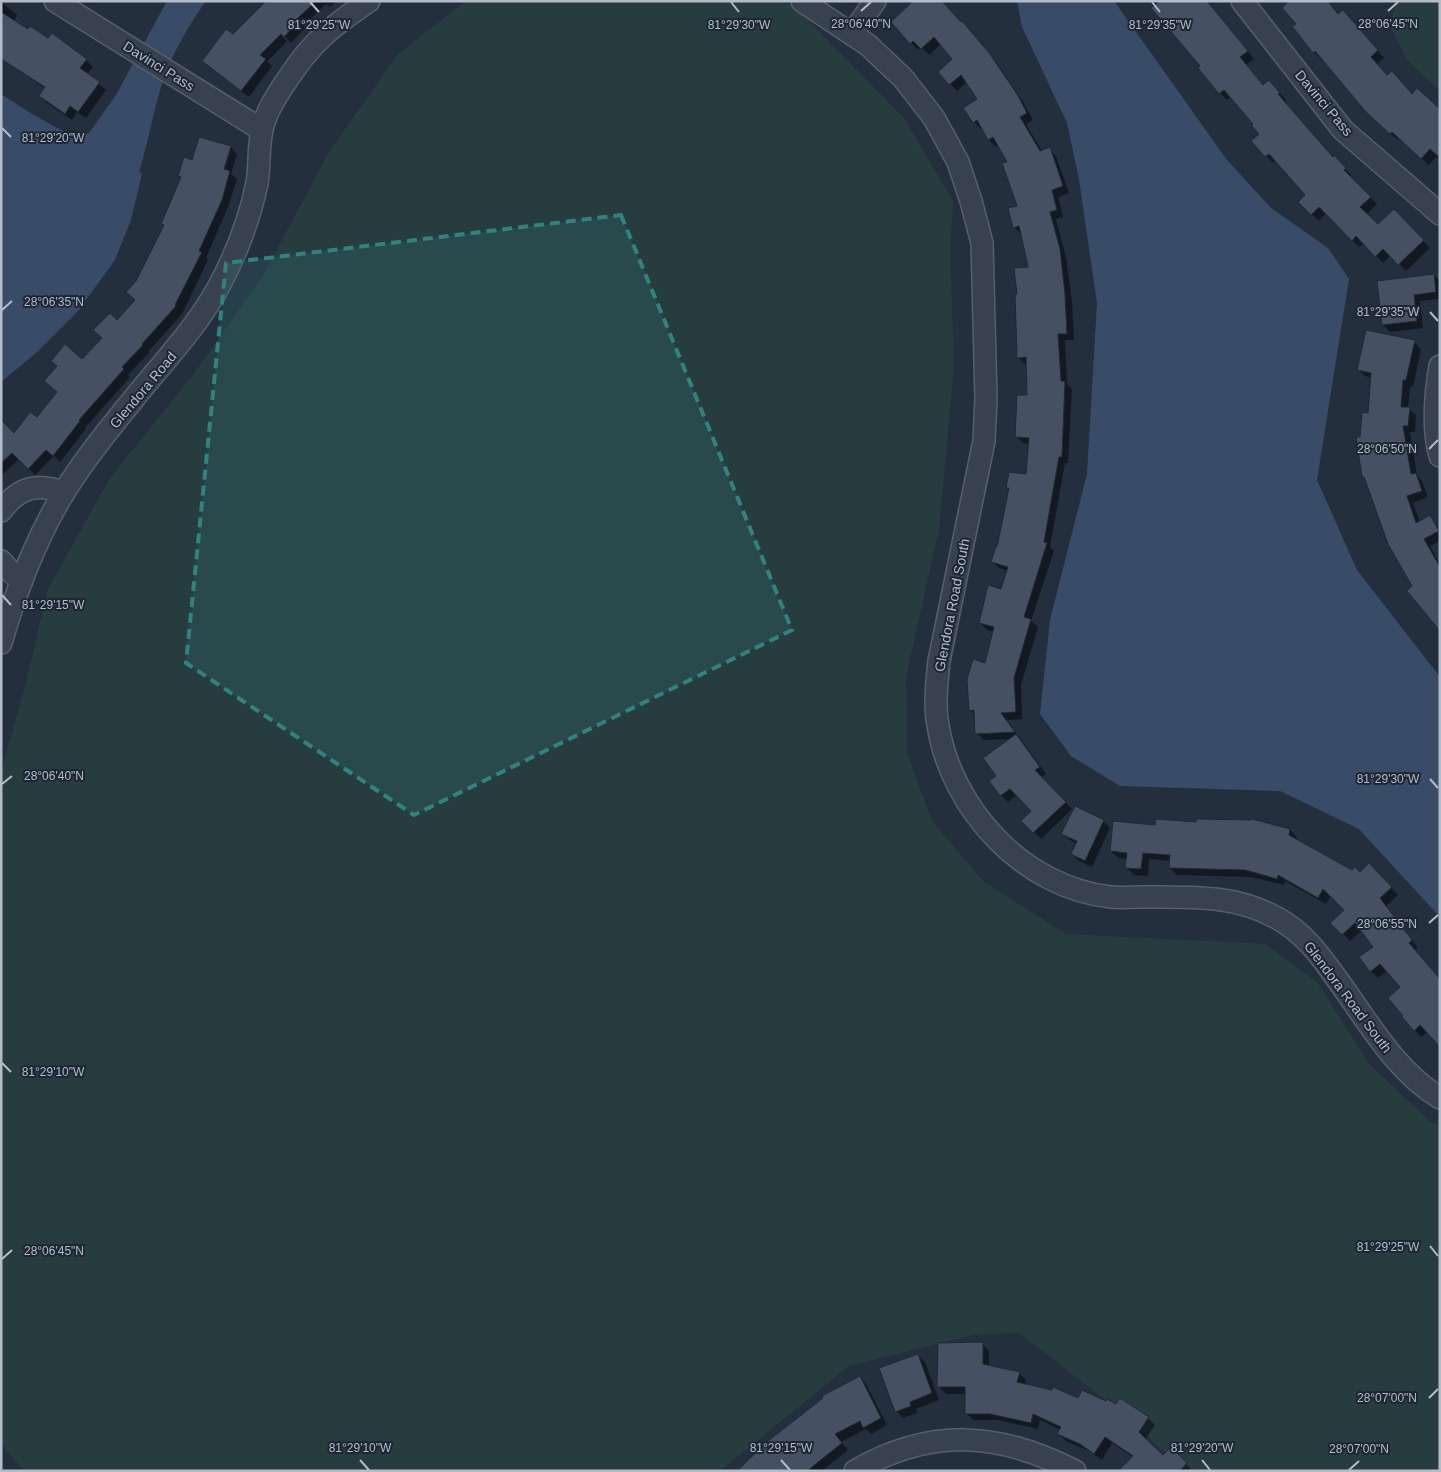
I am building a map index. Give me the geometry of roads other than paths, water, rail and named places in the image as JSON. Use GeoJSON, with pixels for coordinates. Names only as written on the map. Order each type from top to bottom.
{"type":"FeatureCollection","features":[{"type":"Feature","properties":{"kind":"street","name":"Davinci Pass"},"geometry":{"type":"LineString","coordinates":[[55,1],[262,130]]}},
{"type":"Feature","properties":{"kind":"street"},"geometry":{"type":"LineString","coordinates":[[262,130],[270,108],[294,69],[320,38],[369,1]]}},
{"type":"Feature","properties":{"kind":"street","name":"Glendora Road South"},"geometry":{"type":"LineString","coordinates":[[802,1],[868,45],[902,78],[934,118],[958,162],[982,243],[986,399],[984,441],[939,662],[937,690],[937,724],[943,750],[956,782],[973,812],[996,838],[1020,860],[1046,877],[1072,888],[1110,897],[1209,897],[1248,904],[1277,918],[1300,933],[1319,954],[1392,1054],[1412,1076],[1440,1098]]}},
{"type":"Feature","properties":{"kind":"street"},"geometry":{"type":"LineString","coordinates":[[852,34],[875,1]]}},
{"type":"Feature","properties":{"kind":"street","name":"Davinci Pass"},"geometry":{"type":"LineString","coordinates":[[1242,1],[1343,130],[1440,214]]}},
{"type":"Feature","properties":{"kind":"street","name":"Glendora Road"},"geometry":{"type":"LineString","coordinates":[[1,642],[22,581],[64,493],[116,421],[200,318],[219,287],[235,254],[247,219],[256,183],[262,130]]}},
{"type":"Feature","properties":{"kind":"street"},"geometry":{"type":"LineString","coordinates":[[1440,366],[1436,390],[1435,440],[1440,456]]}},
{"type":"Feature","properties":{"kind":"street"},"geometry":{"type":"LineString","coordinates":[[1,511],[16,495],[27,489],[52,488],[64,493]]}},
{"type":"Feature","properties":{"kind":"street"},"geometry":{"type":"LineString","coordinates":[[1,561],[22,581]]}},
{"type":"Feature","properties":{"kind":"street"},"geometry":{"type":"LineString","coordinates":[[855,1471],[884,1455],[901,1449],[928,1442],[956,1439],[988,1441],[1020,1448],[1050,1458],[1076,1471]]}},
{"type":"Feature","properties":{"kind":"water"},"geometry":{"type":"Polygon","coordinates":[[[167,1],[206,1],[180,43],[163,81],[139,172],[142,174],[131,220],[115,260],[78,311],[36,353],[1,382],[1,94],[74,137],[89,133],[116,95],[167,1]]]}},
{"type":"Feature","properties":{"kind":"water"},"geometry":{"type":"Polygon","coordinates":[[[1017,1],[1114,1],[1227,160],[1271,208],[1328,248],[1349,279],[1317,480],[1357,570],[1440,677],[1440,917],[1359,829],[1280,791],[1120,786],[1071,756],[1040,714],[1050,620],[1087,474],[1097,303],[1079,179],[1067,123],[1022,27],[1017,1]]]}}]}
